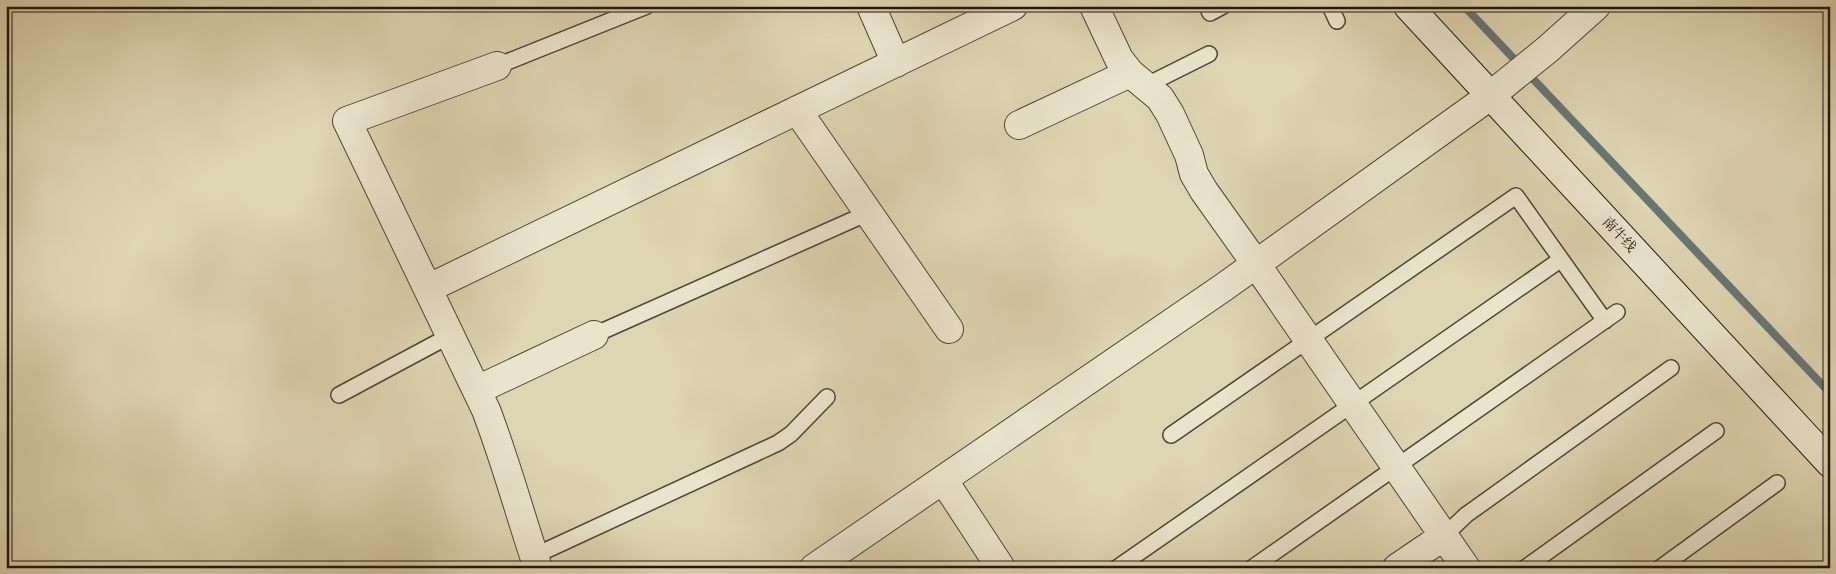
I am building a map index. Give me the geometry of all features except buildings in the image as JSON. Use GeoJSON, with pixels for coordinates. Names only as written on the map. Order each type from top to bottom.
{"type":"FeatureCollection","features":[{"type":"Feature","properties":{"kind":"street"},"geometry":{"type":"LineString","coordinates":[[871,6],[896,63]]}},
{"type":"Feature","properties":{"kind":"street"},"geometry":{"type":"LineString","coordinates":[[429,288],[1014,6]]}},
{"type":"Feature","properties":{"kind":"street"},"geometry":{"type":"LineString","coordinates":[[1094,6],[1120,59],[1138,80],[1160,98],[1182,138],[1194,174],[1204,191],[1466,568]]}},
{"type":"Feature","properties":{"kind":"street","name":"南牛线"},"geometry":{"type":"LineString","coordinates":[[1408,6],[1500,88],[1830,464]]}},
{"type":"Feature","properties":{"kind":"street"},"geometry":{"type":"LineString","coordinates":[[814,568],[1256,264],[1500,88],[1538,58],[1596,6]]}},
{"type":"Feature","properties":{"kind":"street"},"geometry":{"type":"LineString","coordinates":[[497,66],[347,121],[477,390],[501,447],[536,562]]}},
{"type":"Feature","properties":{"kind":"street"},"geometry":{"type":"LineString","coordinates":[[1019,125],[1138,80]]}},
{"type":"Feature","properties":{"kind":"street"},"geometry":{"type":"LineString","coordinates":[[797,110],[949,329]]}},
{"type":"Feature","properties":{"kind":"street"},"geometry":{"type":"LineString","coordinates":[[477,390],[594,335]]}},
{"type":"Feature","properties":{"kind":"street"},"geometry":{"type":"LineString","coordinates":[[944,480],[1001,568]]}},
{"type":"Feature","properties":{"kind":"street"},"geometry":{"type":"LineString","coordinates":[[1398,568],[1444,536]]}},
{"type":"Feature","properties":{"kind":"lane"},"geometry":{"type":"LineString","coordinates":[[497,66],[648,6]]}},
{"type":"Feature","properties":{"kind":"lane"},"geometry":{"type":"LineString","coordinates":[[1207,6],[1210,13],[1223,6]]}},
{"type":"Feature","properties":{"kind":"lane"},"geometry":{"type":"LineString","coordinates":[[1330,6],[1337,21]]}},
{"type":"Feature","properties":{"kind":"lane"},"geometry":{"type":"LineString","coordinates":[[1138,80],[1209,54]]}},
{"type":"Feature","properties":{"kind":"lane"},"geometry":{"type":"LineString","coordinates":[[1171,435],[1516,196],[1560,260],[1611,316],[1252,568]]}},
{"type":"Feature","properties":{"kind":"lane"},"geometry":{"type":"LineString","coordinates":[[594,335],[868,213]]}},
{"type":"Feature","properties":{"kind":"lane"},"geometry":{"type":"LineString","coordinates":[[1117,568],[1560,260]]}},
{"type":"Feature","properties":{"kind":"lane"},"geometry":{"type":"LineString","coordinates":[[339,396],[451,335]]}},
{"type":"Feature","properties":{"kind":"lane"},"geometry":{"type":"LineString","coordinates":[[1444,536],[1466,515],[1671,368]]}},
{"type":"Feature","properties":{"kind":"lane"},"geometry":{"type":"LineString","coordinates":[[536,562],[778,443],[791,434],[827,398]]}},
{"type":"Feature","properties":{"kind":"lane"},"geometry":{"type":"LineString","coordinates":[[1525,568],[1716,431]]}},
{"type":"Feature","properties":{"kind":"lane"},"geometry":{"type":"LineString","coordinates":[[1660,568],[1777,483]]}},
{"type":"Feature","properties":{"kind":"waterway"},"geometry":{"type":"LineString","coordinates":[[1464,6],[1830,393]]}}]}
